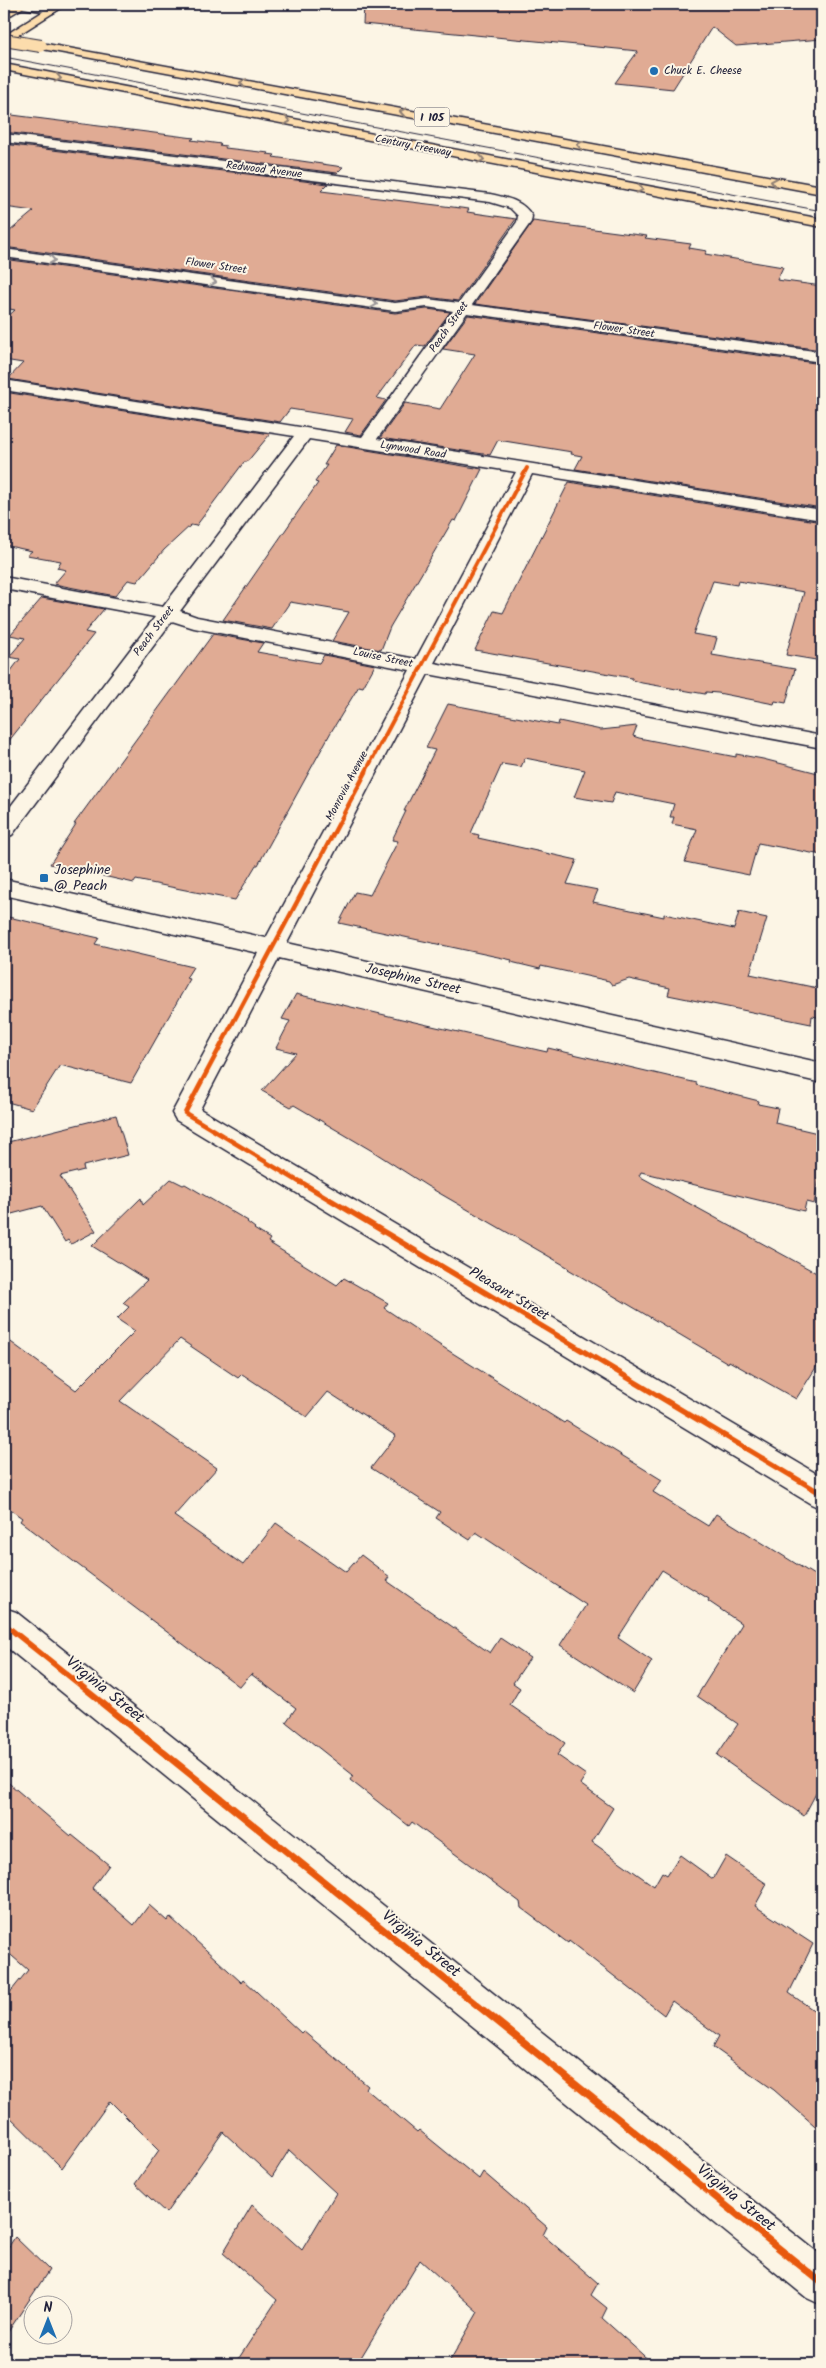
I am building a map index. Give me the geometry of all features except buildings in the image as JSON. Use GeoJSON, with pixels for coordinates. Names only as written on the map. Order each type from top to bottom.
{"type":"FeatureCollection","features":[{"type":"Feature","properties":{"kind":"main road"},"geometry":{"type":"LineString","coordinates":[[4,16],[21,4]]}},
{"type":"Feature","properties":{"kind":"main road"},"geometry":{"type":"LineString","coordinates":[[4,40],[58,7]]}},
{"type":"Feature","properties":{"kind":"main road","name":"I 105"},"geometry":{"type":"LineString","coordinates":[[4,40],[822,190]]}},
{"type":"Feature","properties":{"kind":"main road","name":"Century Freeway"},"geometry":{"type":"LineString","coordinates":[[7,68],[822,223]]}},
{"type":"Feature","properties":{"kind":"main road"},"geometry":{"type":"LineString","coordinates":[[607,150],[706,155]]}},
{"type":"Feature","properties":{"kind":"main road"},"geometry":{"type":"LineString","coordinates":[[686,198],[766,224],[822,237]]}},
{"type":"Feature","properties":{"kind":"street"},"geometry":{"type":"LineString","coordinates":[[21,4],[58,7]]}},
{"type":"Feature","properties":{"kind":"street","name":"Redwood Avenue"},"geometry":{"type":"LineString","coordinates":[[4,138],[490,198],[509,203],[522,211]]}},
{"type":"Feature","properties":{"kind":"street","name":"Peach Street"},"geometry":{"type":"LineString","coordinates":[[366,442],[524,222],[525,216],[522,211]]}},
{"type":"Feature","properties":{"kind":"street","name":"Flower Street"},"geometry":{"type":"LineString","coordinates":[[4,253],[395,307],[427,303],[822,358]]}},
{"type":"Feature","properties":{"kind":"street"},"geometry":{"type":"LineString","coordinates":[[103,267],[119,253]]}},
{"type":"Feature","properties":{"kind":"street","name":"Flower Street"},"geometry":{"type":"LineString","coordinates":[[406,292],[427,303]]}},
{"type":"Feature","properties":{"kind":"street","name":"Lynwood Road"},"geometry":{"type":"LineString","coordinates":[[4,385],[822,515]]}},
{"type":"Feature","properties":{"kind":"street","name":"Peach Street"},"geometry":{"type":"LineString","coordinates":[[4,830],[305,433]]}},
{"type":"Feature","properties":{"kind":"street","name":"Monrovia Avenue"},"geometry":{"type":"LineString","coordinates":[[185,1113],[527,468]]}},
{"type":"Feature","properties":{"kind":"street","name":"Louise Street"},"geometry":{"type":"LineString","coordinates":[[4,583],[168,614],[194,622],[396,660],[422,667],[822,742]]}},
{"type":"Feature","properties":{"kind":"street","name":"Josephine Street"},"geometry":{"type":"LineString","coordinates":[[4,887],[822,1073]]}},
{"type":"Feature","properties":{"kind":"street","name":"Pleasant Street"},"geometry":{"type":"LineString","coordinates":[[185,1113],[822,1494]]}},
{"type":"Feature","properties":{"kind":"street","name":"Virginia Street"},"geometry":{"type":"LineString","coordinates":[[4,1624],[822,2283]]}},
{"type":"Feature","properties":{"kind":"tram line"},"geometry":{"type":"LineString","coordinates":[[4,57],[822,211]]}},
{"type":"Feature","properties":{"kind":"cycle path"},"geometry":{"type":"LineString","coordinates":[[527,468],[185,1113],[822,1494]]}},
{"type":"Feature","properties":{"kind":"cycle path"},"geometry":{"type":"LineString","coordinates":[[4,1624],[822,2283]]}},
{"type":"Feature","properties":{"kind":"place","name":"Chuck E. Cheese"},"geometry":{"type":"Point","coordinates":[654,71]}},
{"type":"Feature","properties":{"kind":"place","name":"Josephine @ Peach"},"geometry":{"type":"Point","coordinates":[44,878]}}]}
